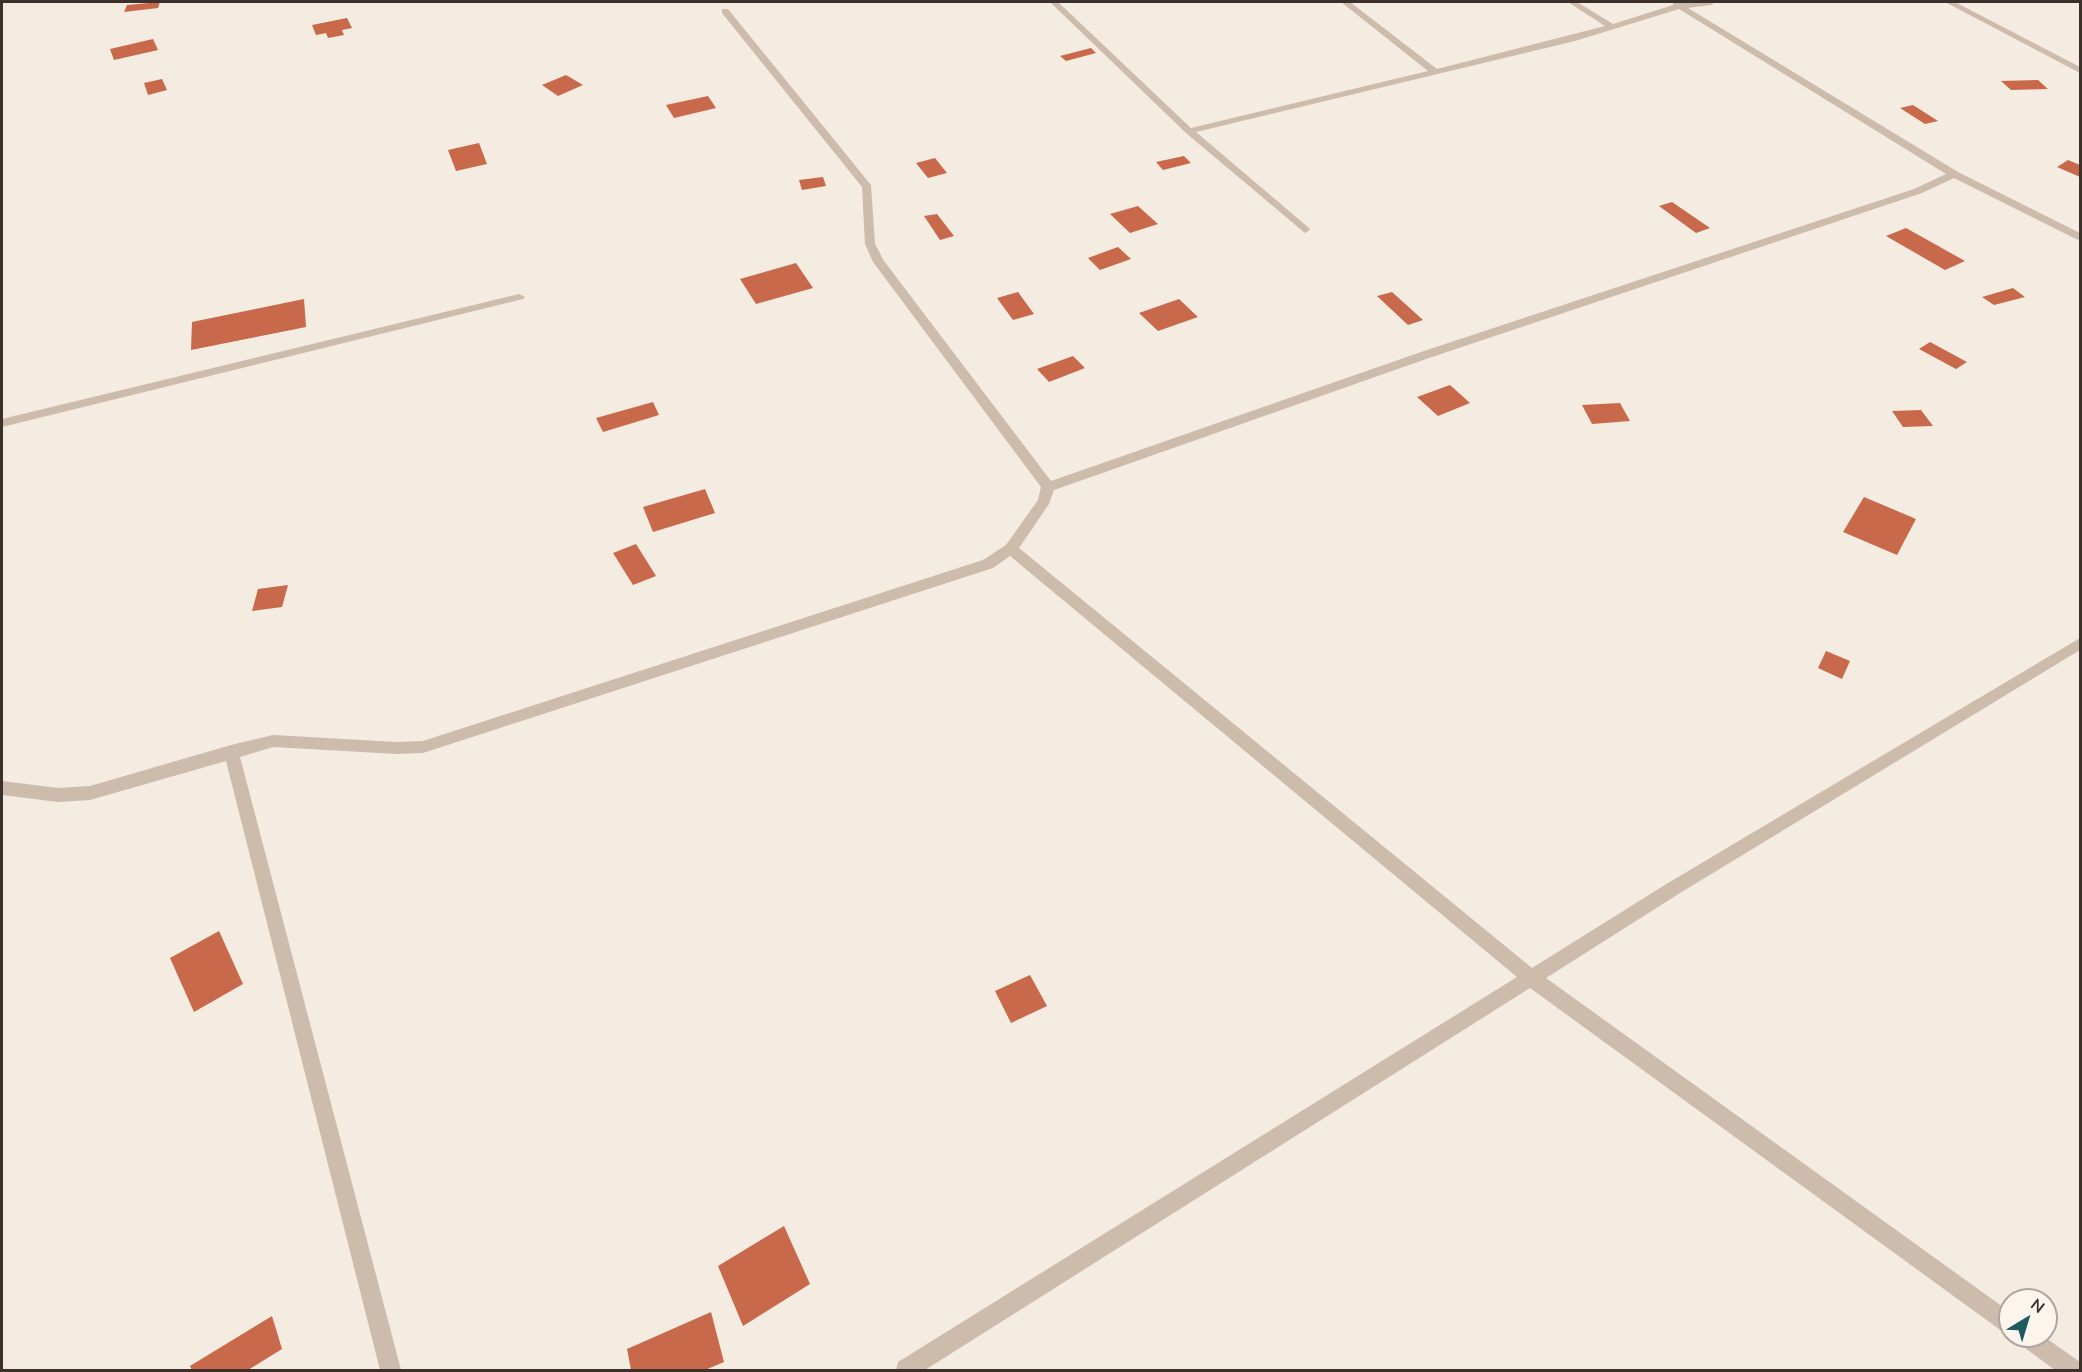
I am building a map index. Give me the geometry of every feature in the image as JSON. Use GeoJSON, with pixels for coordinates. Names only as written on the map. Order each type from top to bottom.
{"type":"FeatureCollection","features":[{"type":"Feature","properties":{"kind":"street"},"geometry":{"type":"LineString","coordinates":[[1056,2],[1189,131],[1305,230]]}},
{"type":"Feature","properties":{"kind":"street"},"geometry":{"type":"LineString","coordinates":[[1345,2],[1435,72]]}},
{"type":"Feature","properties":{"kind":"street"},"geometry":{"type":"LineString","coordinates":[[1572,2],[1612,27]]}},
{"type":"Feature","properties":{"kind":"street"},"geometry":{"type":"LineString","coordinates":[[1189,131],[1572,39],[1677,4],[1711,2]]}},
{"type":"Feature","properties":{"kind":"street"},"geometry":{"type":"LineString","coordinates":[[1949,2],[2080,70]]}},
{"type":"Feature","properties":{"kind":"street"},"geometry":{"type":"LineString","coordinates":[[1677,4],[1954,174],[2080,237]]}},
{"type":"Feature","properties":{"kind":"street"},"geometry":{"type":"LineString","coordinates":[[724,11],[867,187],[870,244],[879,262],[1048,487]]}},
{"type":"Feature","properties":{"kind":"street"},"geometry":{"type":"LineString","coordinates":[[1048,487],[1425,355],[1918,191],[1954,174]]}},
{"type":"Feature","properties":{"kind":"street"},"geometry":{"type":"LineString","coordinates":[[2,423],[519,297]]}},
{"type":"Feature","properties":{"kind":"street"},"geometry":{"type":"LineString","coordinates":[[2,788],[58,795],[90,793],[231,751],[273,741],[397,748],[423,747],[988,564],[1011,549],[1044,501],[1048,487]]}},
{"type":"Feature","properties":{"kind":"street"},"geometry":{"type":"LineString","coordinates":[[1011,549],[1531,978],[1998,1316]]}},
{"type":"Feature","properties":{"kind":"street"},"geometry":{"type":"LineString","coordinates":[[906,1371],[1674,888],[2080,643]]}},
{"type":"Feature","properties":{"kind":"street"},"geometry":{"type":"LineString","coordinates":[[231,751],[390,1371]]}},
{"type":"Feature","properties":{"kind":"street"},"geometry":{"type":"LineString","coordinates":[[2041,1348],[2072,1371]]}},
{"type":"Feature","properties":{"kind":"building"},"geometry":{"type":"Polygon","coordinates":[[[160,2],[158,8],[124,12],[127,5],[160,2]]]}},
{"type":"Feature","properties":{"kind":"building"},"geometry":{"type":"Polygon","coordinates":[[[347,18],[352,28],[342,30],[344,35],[328,38],[326,33],[316,35],[312,25],[347,18]]]}},
{"type":"Feature","properties":{"kind":"building"},"geometry":{"type":"Polygon","coordinates":[[[153,39],[158,50],[114,60],[110,49],[153,39]]]}},
{"type":"Feature","properties":{"kind":"building"},"geometry":{"type":"Polygon","coordinates":[[[1091,48],[1096,53],[1066,61],[1060,56],[1091,48]]]}},
{"type":"Feature","properties":{"kind":"building"},"geometry":{"type":"Polygon","coordinates":[[[566,75],[583,85],[558,96],[542,85],[566,75]]]}},
{"type":"Feature","properties":{"kind":"building"},"geometry":{"type":"Polygon","coordinates":[[[162,79],[167,90],[148,95],[144,83],[162,79]]]}},
{"type":"Feature","properties":{"kind":"building"},"geometry":{"type":"Polygon","coordinates":[[[2038,80],[2048,89],[2011,90],[2001,81],[2038,80]]]}},
{"type":"Feature","properties":{"kind":"building"},"geometry":{"type":"Polygon","coordinates":[[[708,96],[716,108],[674,118],[666,105],[708,96]]]}},
{"type":"Feature","properties":{"kind":"building"},"geometry":{"type":"Polygon","coordinates":[[[1913,105],[1938,121],[1925,124],[1900,108],[1913,105]]]}},
{"type":"Feature","properties":{"kind":"building"},"geometry":{"type":"Polygon","coordinates":[[[479,143],[487,164],[456,171],[448,150],[479,143]]]}},
{"type":"Feature","properties":{"kind":"building"},"geometry":{"type":"Polygon","coordinates":[[[1184,156],[1191,163],[1163,170],[1156,162],[1184,156]]]}},
{"type":"Feature","properties":{"kind":"building"},"geometry":{"type":"Polygon","coordinates":[[[935,158],[947,173],[928,178],[916,163],[935,158]]]}},
{"type":"Feature","properties":{"kind":"building"},"geometry":{"type":"Polygon","coordinates":[[[2068,160],[2080,165],[2080,177],[2057,167],[2068,160]]]}},
{"type":"Feature","properties":{"kind":"building"},"geometry":{"type":"Polygon","coordinates":[[[823,177],[826,186],[802,190],[799,180],[823,177]]]}},
{"type":"Feature","properties":{"kind":"building"},"geometry":{"type":"Polygon","coordinates":[[[1672,202],[1710,228],[1696,233],[1659,206],[1672,202]]]}},
{"type":"Feature","properties":{"kind":"building"},"geometry":{"type":"Polygon","coordinates":[[[1138,206],[1158,224],[1130,233],[1110,214],[1138,206]]]}},
{"type":"Feature","properties":{"kind":"building"},"geometry":{"type":"Polygon","coordinates":[[[937,214],[954,236],[940,240],[924,216],[937,214]]]}},
{"type":"Feature","properties":{"kind":"building"},"geometry":{"type":"Polygon","coordinates":[[[1906,228],[1965,261],[1945,270],[1886,236],[1906,228]]]}},
{"type":"Feature","properties":{"kind":"building"},"geometry":{"type":"Polygon","coordinates":[[[1118,247],[1131,259],[1100,270],[1088,258],[1118,247]]]}},
{"type":"Feature","properties":{"kind":"building"},"geometry":{"type":"Polygon","coordinates":[[[796,263],[813,288],[756,304],[740,279],[796,263]]]}},
{"type":"Feature","properties":{"kind":"building"},"geometry":{"type":"Polygon","coordinates":[[[2013,288],[2025,297],[1994,305],[1982,297],[2013,288]]]}},
{"type":"Feature","properties":{"kind":"building"},"geometry":{"type":"Polygon","coordinates":[[[1018,292],[1034,314],[1013,320],[997,298],[1018,292]]]}},
{"type":"Feature","properties":{"kind":"building"},"geometry":{"type":"Polygon","coordinates":[[[1392,292],[1423,320],[1408,325],[1377,296],[1392,292]]]}},
{"type":"Feature","properties":{"kind":"building"},"geometry":{"type":"Polygon","coordinates":[[[304,299],[306,327],[191,350],[192,322],[304,299]]]}},
{"type":"Feature","properties":{"kind":"building"},"geometry":{"type":"Polygon","coordinates":[[[1179,299],[1198,317],[1158,331],[1139,313],[1179,299]]]}},
{"type":"Feature","properties":{"kind":"building"},"geometry":{"type":"Polygon","coordinates":[[[1930,342],[1967,362],[1956,369],[1919,349],[1930,342]]]}},
{"type":"Feature","properties":{"kind":"building"},"geometry":{"type":"Polygon","coordinates":[[[1073,356],[1085,368],[1049,382],[1037,369],[1073,356]]]}},
{"type":"Feature","properties":{"kind":"building"},"geometry":{"type":"Polygon","coordinates":[[[1450,385],[1470,403],[1438,416],[1417,397],[1450,385]]]}},
{"type":"Feature","properties":{"kind":"building"},"geometry":{"type":"Polygon","coordinates":[[[653,402],[659,415],[603,432],[596,418],[653,402]]]}},
{"type":"Feature","properties":{"kind":"building"},"geometry":{"type":"Polygon","coordinates":[[[1620,403],[1630,421],[1592,424],[1582,405],[1620,403]]]}},
{"type":"Feature","properties":{"kind":"building"},"geometry":{"type":"Polygon","coordinates":[[[1921,410],[1933,426],[1903,427],[1892,411],[1921,410]]]}},
{"type":"Feature","properties":{"kind":"building"},"geometry":{"type":"Polygon","coordinates":[[[705,489],[715,513],[653,532],[643,507],[705,489]]]}},
{"type":"Feature","properties":{"kind":"building"},"geometry":{"type":"Polygon","coordinates":[[[1864,497],[1916,519],[1897,555],[1843,532],[1864,497]]]}},
{"type":"Feature","properties":{"kind":"building"},"geometry":{"type":"Polygon","coordinates":[[[636,544],[656,576],[633,585],[613,553],[636,544]]]}},
{"type":"Feature","properties":{"kind":"building"},"geometry":{"type":"Polygon","coordinates":[[[288,585],[282,607],[252,611],[258,589],[288,585]]]}},
{"type":"Feature","properties":{"kind":"building"},"geometry":{"type":"Polygon","coordinates":[[[1826,651],[1850,661],[1842,679],[1818,668],[1826,651]]]}},
{"type":"Feature","properties":{"kind":"building"},"geometry":{"type":"Polygon","coordinates":[[[219,931],[243,984],[194,1012],[170,958],[219,931]]]}},
{"type":"Feature","properties":{"kind":"building"},"geometry":{"type":"Polygon","coordinates":[[[1030,975],[1047,1006],[1011,1023],[995,991],[1030,975]]]}},
{"type":"Feature","properties":{"kind":"building"},"geometry":{"type":"Polygon","coordinates":[[[784,1226],[810,1284],[743,1326],[718,1266],[784,1226]]]}},
{"type":"Feature","properties":{"kind":"building"},"geometry":{"type":"Polygon","coordinates":[[[711,1312],[724,1362],[705,1370],[631,1370],[627,1349],[711,1312]]]}},
{"type":"Feature","properties":{"kind":"building"},"geometry":{"type":"Polygon","coordinates":[[[272,1316],[282,1349],[248,1370],[192,1370],[190,1366],[272,1316]]]}}]}
